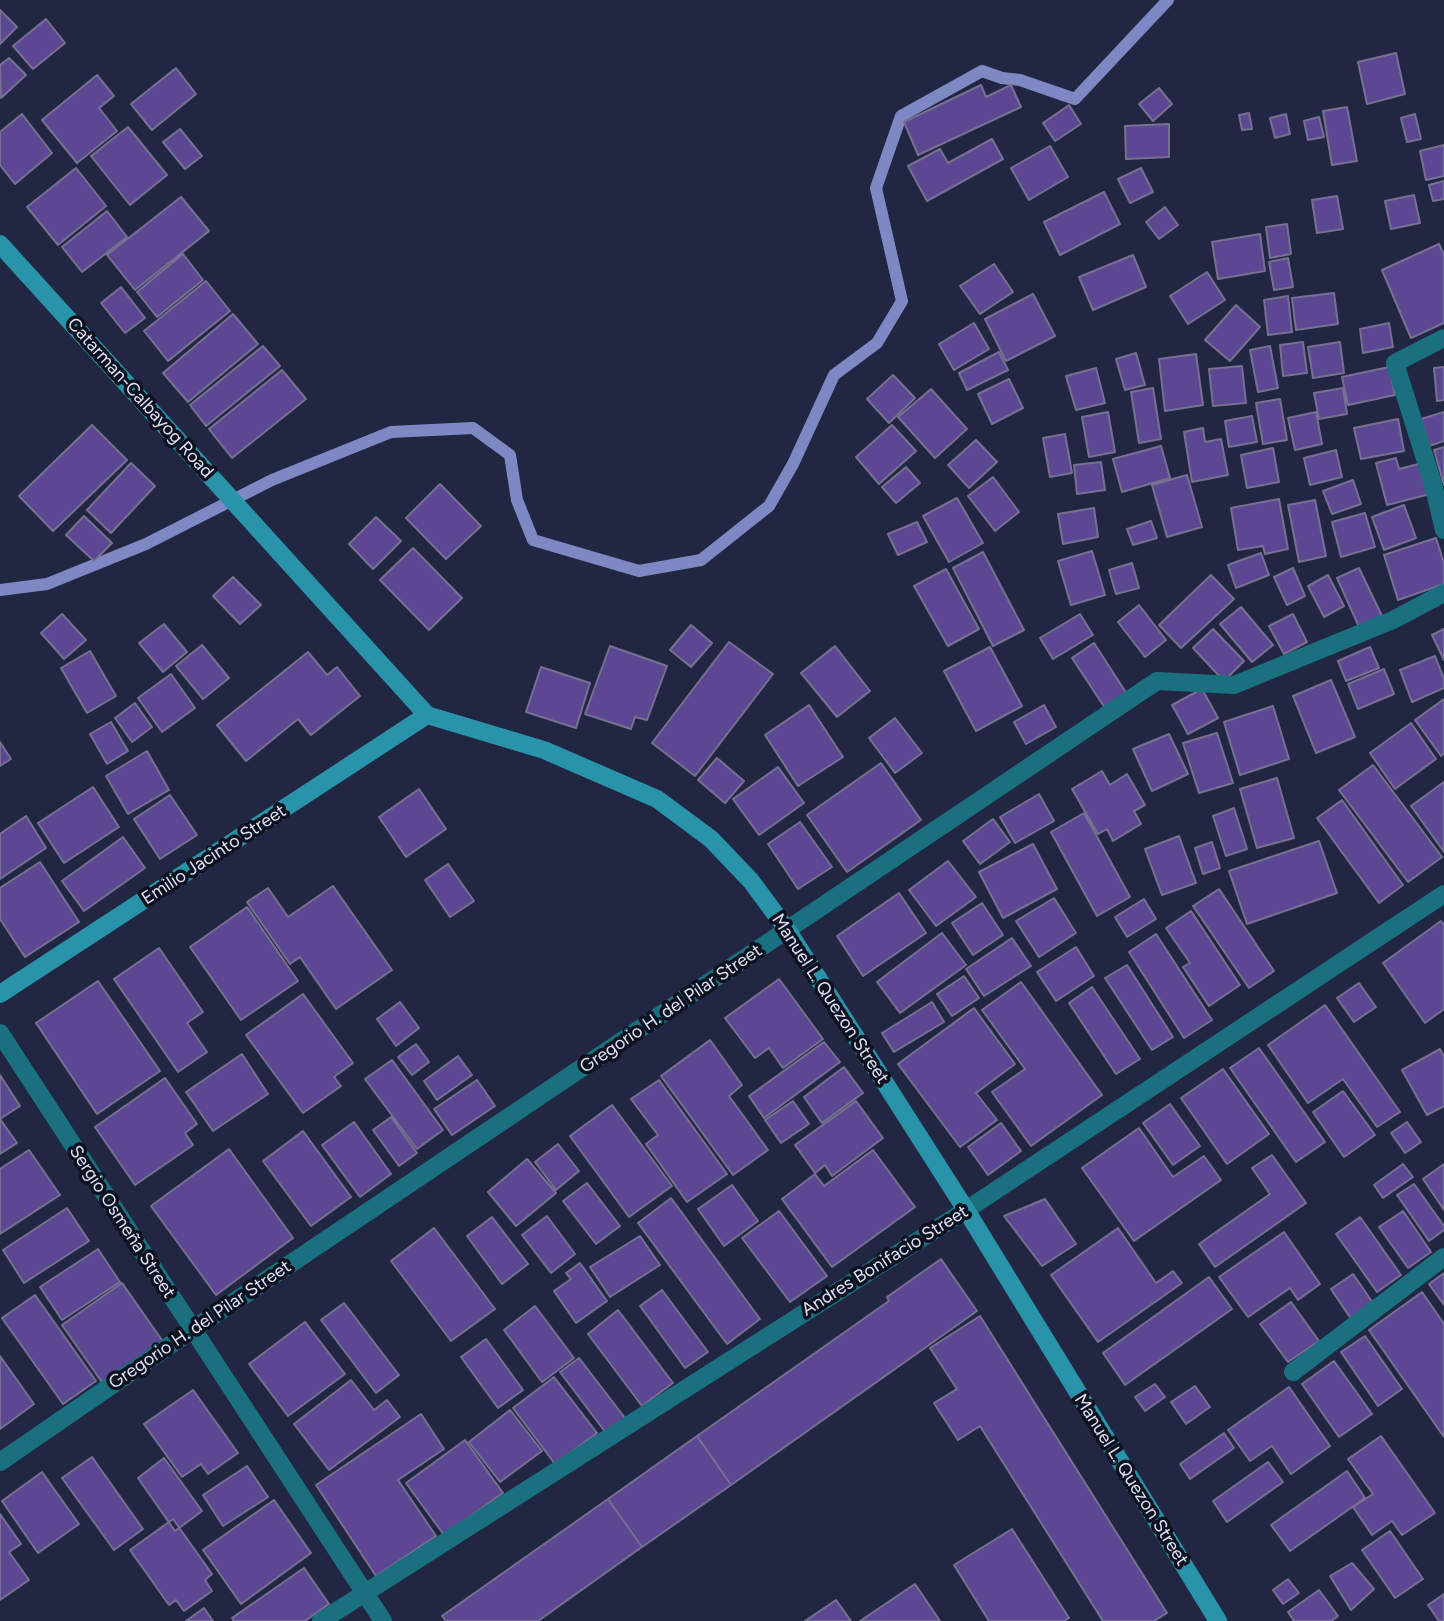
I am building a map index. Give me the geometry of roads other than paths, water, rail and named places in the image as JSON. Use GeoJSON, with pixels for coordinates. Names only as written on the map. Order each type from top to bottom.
{"type":"FeatureCollection","features":[{"type":"Feature","properties":{"kind":"main road","name":"Catarman-Calbayog Road"},"geometry":{"type":"LineString","coordinates":[[0,244],[427,715]]}},
{"type":"Feature","properties":{"kind":"main road","name":"Manuel L. Quezon Street"},"geometry":{"type":"LineString","coordinates":[[427,715],[544,750],[657,799],[711,838],[751,881],[788,931],[966,1210],[1218,1621]]}},
{"type":"Feature","properties":{"kind":"main road","name":"Emilio Jacinto Street"},"geometry":{"type":"LineString","coordinates":[[0,994],[427,715]]}},
{"type":"Feature","properties":{"kind":"street"},"geometry":{"type":"LineString","coordinates":[[1444,338],[1395,363],[1433,484],[1444,530]]}},
{"type":"Feature","properties":{"kind":"street","name":"Gregorio H. del Pilar Street"},"geometry":{"type":"LineString","coordinates":[[0,1462],[1157,681],[1234,685],[1393,620],[1444,593]]}},
{"type":"Feature","properties":{"kind":"street","name":"Andres Bonifacio Street"},"geometry":{"type":"LineString","coordinates":[[321,1621],[966,1210],[1444,894]]}},
{"type":"Feature","properties":{"kind":"street","name":"Sergio Osmeña Street"},"geometry":{"type":"LineString","coordinates":[[0,1033],[383,1621]]}},
{"type":"Feature","properties":{"kind":"street"},"geometry":{"type":"LineString","coordinates":[[1293,1372],[1444,1257]]}},
{"type":"Feature","properties":{"kind":"waterway"},"geometry":{"type":"LineString","coordinates":[[0,590],[47,584],[146,544],[272,480],[391,432],[473,428],[510,455],[517,500],[533,540],[639,571],[701,560],[769,506],[793,464],[834,375],[877,343],[902,301],[876,188],[901,116],[982,71],[1002,78],[1020,80],[1075,99],[1168,0]]}}]}
